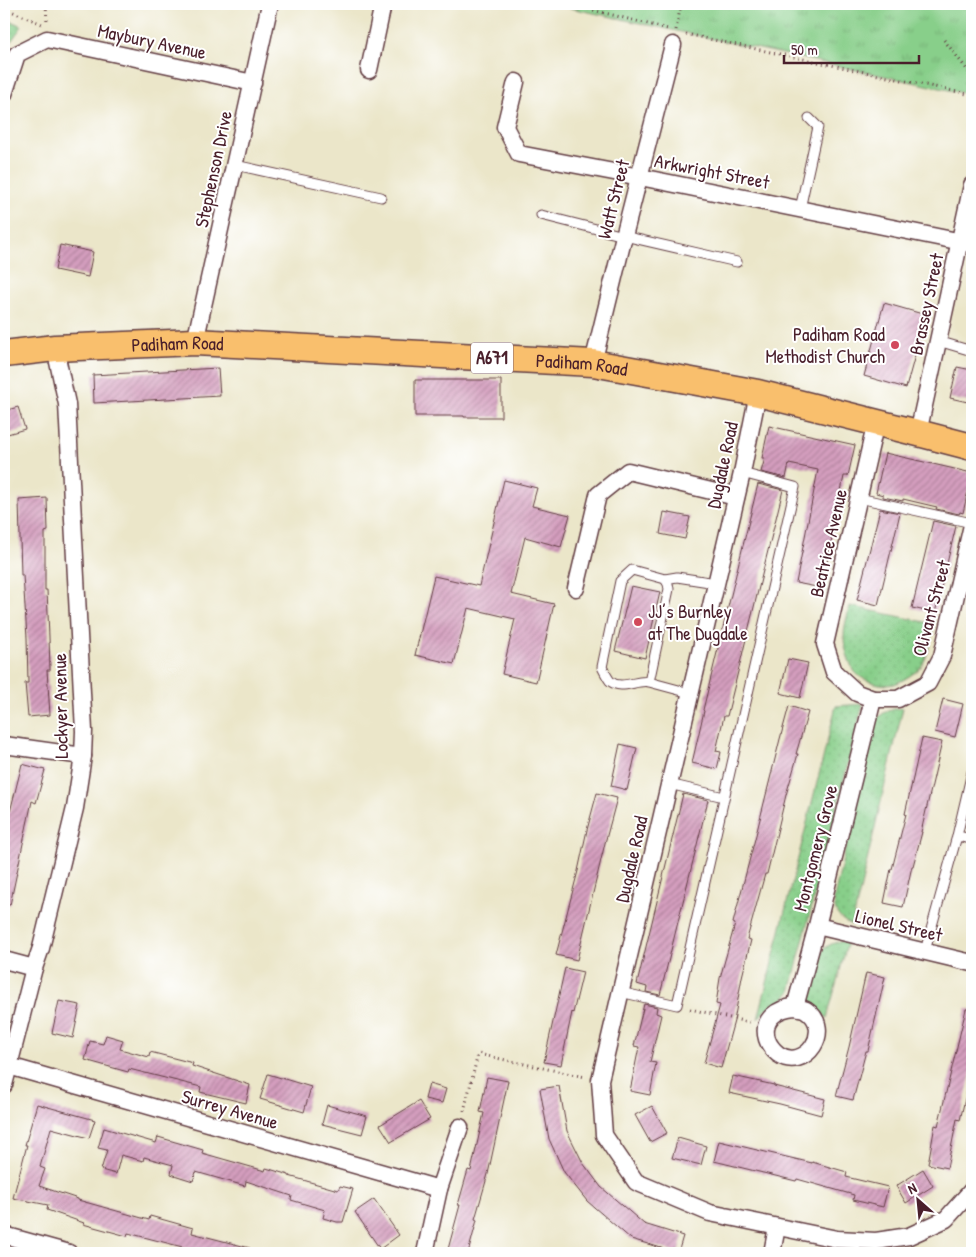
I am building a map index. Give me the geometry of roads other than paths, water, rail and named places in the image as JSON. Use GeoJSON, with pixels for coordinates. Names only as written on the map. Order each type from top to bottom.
{"type":"FeatureCollection","features":[{"type":"Feature","properties":{"kind":"main road","name":"Padiham Road"},"geometry":{"type":"LineString","coordinates":[[4,354],[55,348],[196,342],[593,363],[758,393],[972,447]]}},
{"type":"Feature","properties":{"kind":"street","name":"Stephenson Drive"},"geometry":{"type":"LineString","coordinates":[[196,342],[270,4]]}},
{"type":"Feature","properties":{"kind":"street"},"geometry":{"type":"LineString","coordinates":[[369,70],[383,4]]}},
{"type":"Feature","properties":{"kind":"street","name":"Maybury Avenue"},"geometry":{"type":"LineString","coordinates":[[4,94],[17,54],[47,39],[253,83]]}},
{"type":"Feature","properties":{"kind":"street","name":"Watt Street"},"geometry":{"type":"LineString","coordinates":[[593,363],[675,39]]}},
{"type":"Feature","properties":{"kind":"street","name":"Arkwright Street"},"geometry":{"type":"LineString","coordinates":[[516,82],[505,127],[519,154],[966,243]]}},
{"type":"Feature","properties":{"kind":"street","name":"Brassey Street"},"geometry":{"type":"LineString","coordinates":[[918,433],[938,341],[966,243],[972,185]]}},
{"type":"Feature","properties":{"kind":"street","name":"Lockyer Avenue"},"geometry":{"type":"LineString","coordinates":[[4,1086],[34,968],[41,948],[75,808],[83,756],[84,731],[67,404],[55,348]]}},
{"type":"Feature","properties":{"kind":"street","name":"Dugdale Road"},"geometry":{"type":"LineString","coordinates":[[758,393],[742,473],[600,1080],[604,1135],[636,1182],[710,1213],[837,1239],[876,1241],[909,1236],[946,1219],[972,1190]]}},
{"type":"Feature","properties":{"kind":"street","name":"Beatrice Avenue"},"geometry":{"type":"LineString","coordinates":[[834,672],[825,644],[876,422]]}},
{"type":"Feature","properties":{"kind":"street"},"geometry":{"type":"LineString","coordinates":[[576,588],[598,495],[628,471],[736,498]]}},
{"type":"Feature","properties":{"kind":"street","name":"Olivant Street"},"geometry":{"type":"LineString","coordinates":[[834,672],[857,692],[873,699],[898,700],[928,683],[942,656],[972,524]]}},
{"type":"Feature","properties":{"kind":"street","name":"Montgomery Grove"},"geometry":{"type":"LineString","coordinates":[[795,1006],[817,926],[873,699]]}},
{"type":"Feature","properties":{"kind":"street"},"geometry":{"type":"LineString","coordinates":[[4,745],[83,756]]}},
{"type":"Feature","properties":{"kind":"street","name":"Lionel Street"},"geometry":{"type":"LineString","coordinates":[[817,926],[972,963]]}},
{"type":"Feature","properties":{"kind":"street"},"geometry":{"type":"LineString","coordinates":[[4,960],[34,968]]}},
{"type":"Feature","properties":{"kind":"street"},"geometry":{"type":"LineString","coordinates":[[795,1006],[813,1016],[816,1022],[818,1037],[814,1046],[805,1055],[793,1058],[780,1056],[771,1048],[767,1040],[767,1027],[770,1018],[776,1012],[786,1007],[795,1006]]}},
{"type":"Feature","properties":{"kind":"street","name":"Surrey Avenue"},"geometry":{"type":"LineString","coordinates":[[9,1066],[439,1190]]}},
{"type":"Feature","properties":{"kind":"street"},"geometry":{"type":"LineString","coordinates":[[425,1253],[439,1190],[460,1126]]}},
{"type":"Feature","properties":{"kind":"street"},"geometry":{"type":"LineString","coordinates":[[772,1253],[777,1226]]}},
{"type":"Feature","properties":{"kind":"street"},"geometry":{"type":"LineString","coordinates":[[4,1235],[69,1253]]}},
{"type":"Feature","properties":{"kind":"lane"},"geometry":{"type":"LineString","coordinates":[[800,209],[818,126],[809,118]]}},
{"type":"Feature","properties":{"kind":"lane"},"geometry":{"type":"LineString","coordinates":[[234,165],[381,197]]}},
{"type":"Feature","properties":{"kind":"lane"},"geometry":{"type":"LineString","coordinates":[[541,215],[737,262]]}},
{"type":"Feature","properties":{"kind":"lane"},"geometry":{"type":"LineString","coordinates":[[938,341],[972,351]]}},
{"type":"Feature","properties":{"kind":"lane"},"geometry":{"type":"LineString","coordinates":[[620,992],[676,1005],[795,487],[742,473]]}},
{"type":"Feature","properties":{"kind":"lane"},"geometry":{"type":"LineString","coordinates":[[859,498],[972,524]]}},
{"type":"Feature","properties":{"kind":"lane"},"geometry":{"type":"LineString","coordinates":[[690,693],[644,681],[622,686],[611,682],[602,667],[620,581],[632,570],[665,579],[677,577],[716,583]]}},
{"type":"Feature","properties":{"kind":"lane"},"geometry":{"type":"LineString","coordinates":[[649,682],[669,589],[665,579]]}},
{"type":"Feature","properties":{"kind":"lane"},"geometry":{"type":"LineString","coordinates":[[924,951],[957,836],[972,772]]}},
{"type":"Feature","properties":{"kind":"lane"},"geometry":{"type":"LineString","coordinates":[[669,784],[724,797]]}},
{"type":"Feature","properties":{"kind":"lane"},"geometry":{"type":"LineString","coordinates":[[957,836],[972,839]]}},
{"type":"Feature","properties":{"kind":"place","name":"Padiham Road Methodist Church"},"geometry":{"type":"Point","coordinates":[895,345]}},
{"type":"Feature","properties":{"kind":"place","name":"JJ’s Burnley at The Dugdale"},"geometry":{"type":"Point","coordinates":[638,622]}}]}
